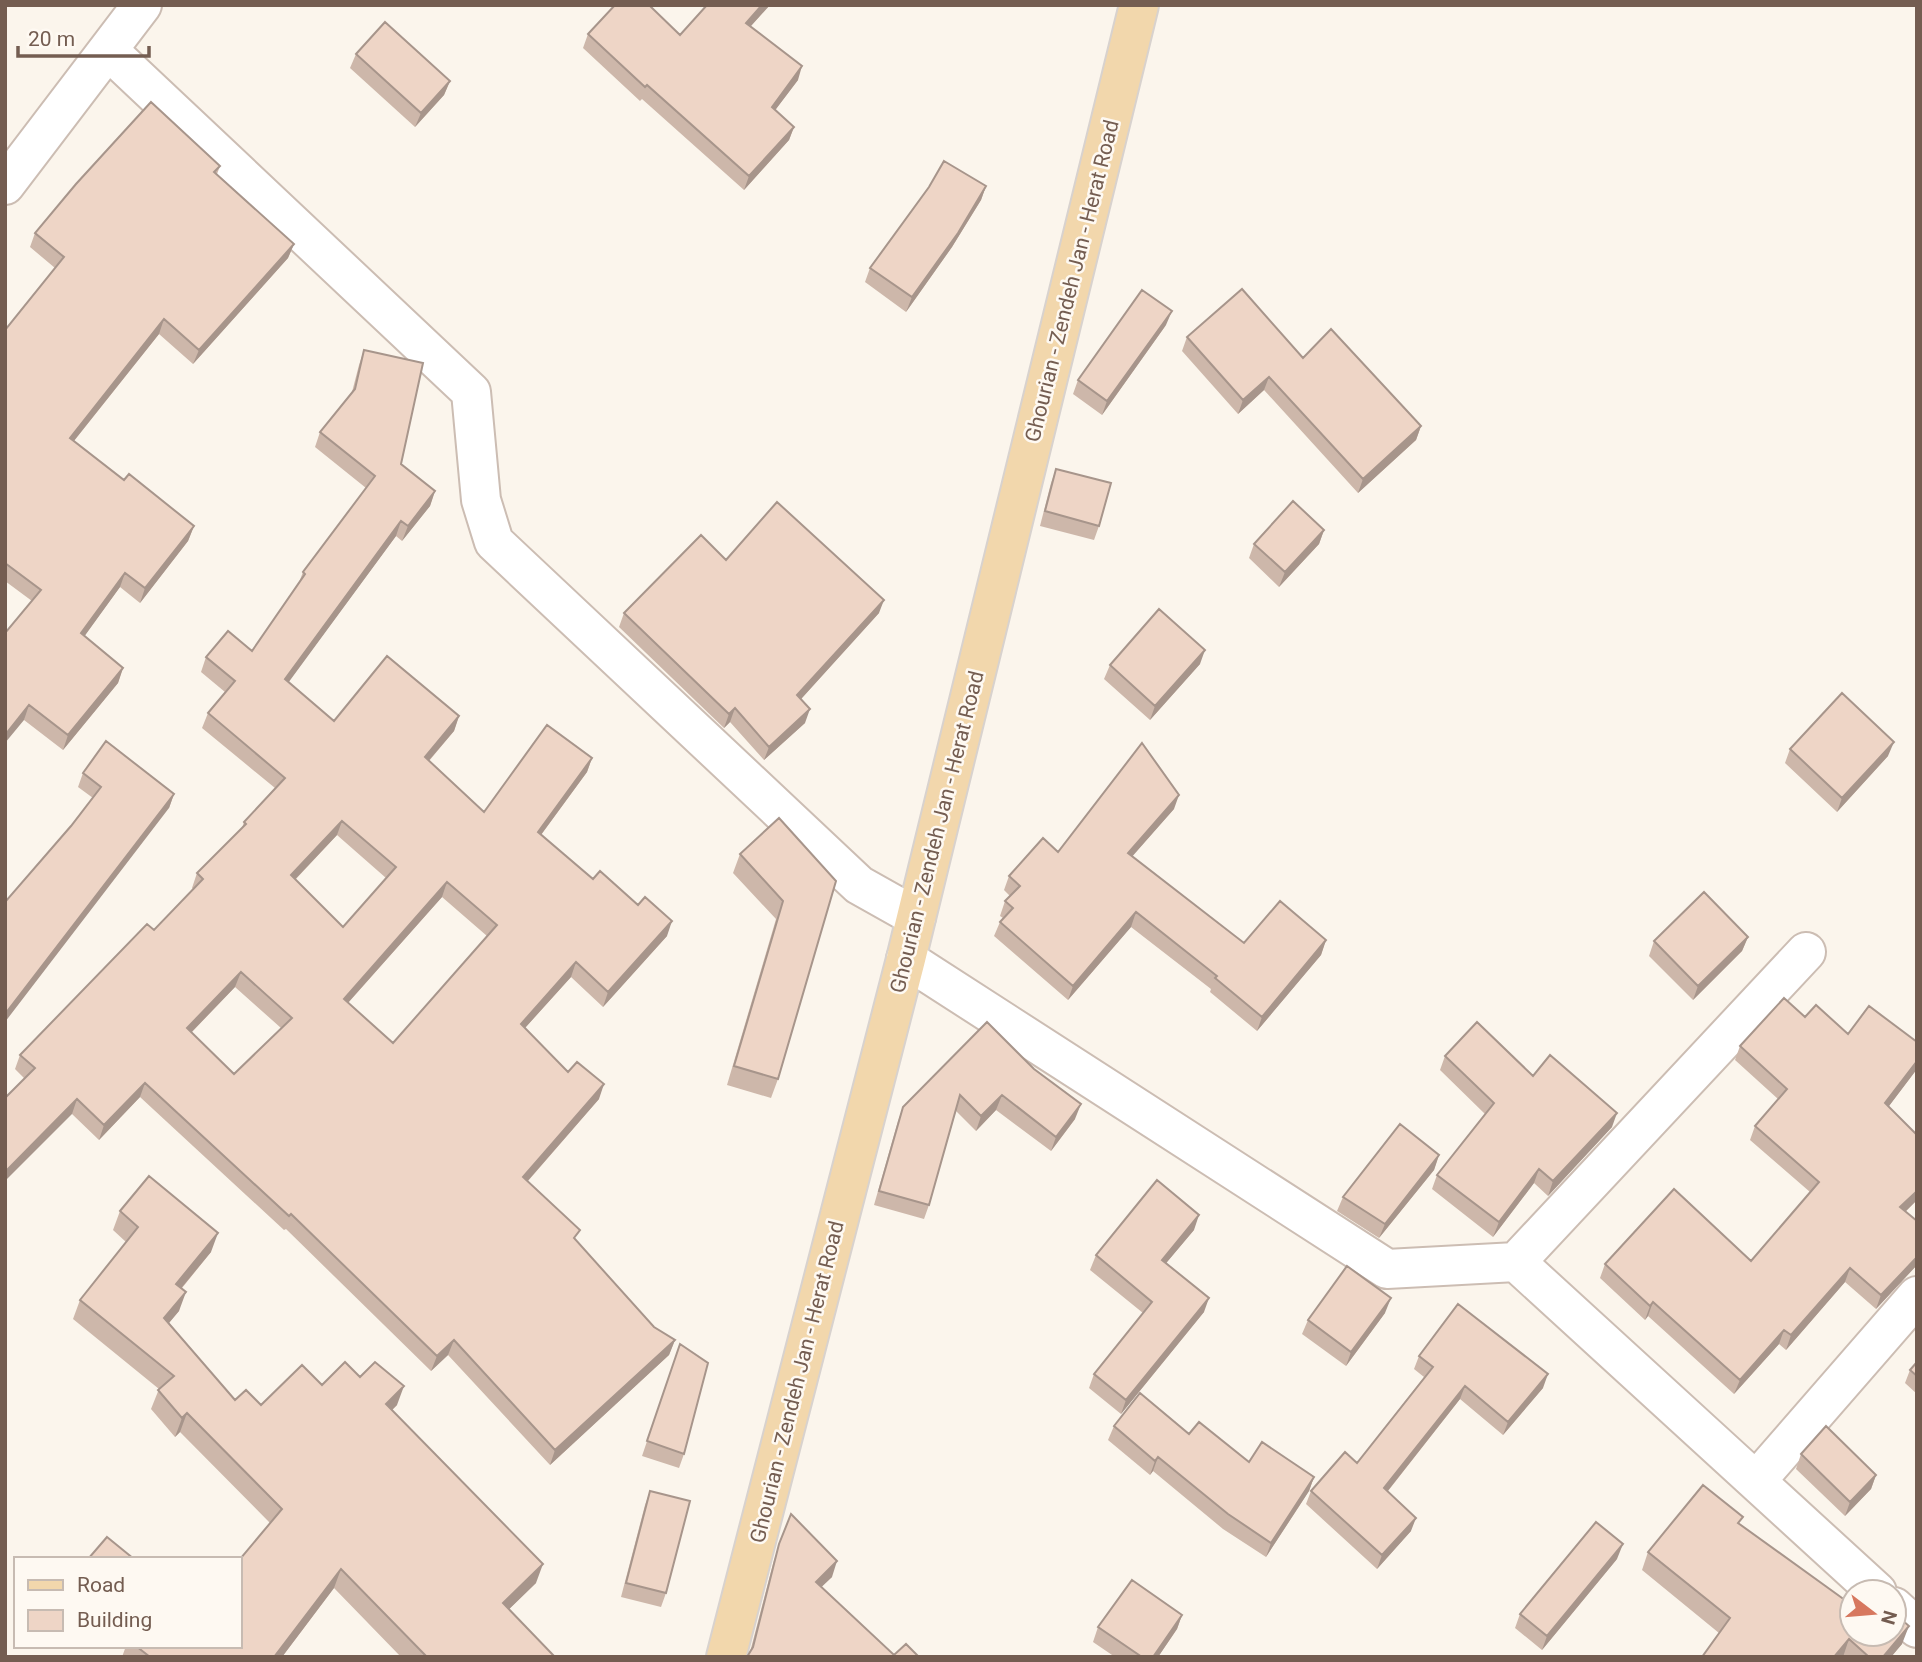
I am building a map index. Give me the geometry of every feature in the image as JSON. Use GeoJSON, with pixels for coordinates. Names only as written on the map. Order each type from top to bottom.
{"type":"FeatureCollection","features":[{"type":"Feature","properties":{"kind":"main road","name":"Ghourian - Zendeh Jan - Herat Road"},"geometry":{"type":"LineString","coordinates":[[726,1657],[906,959],[1139,5]]}},
{"type":"Feature","properties":{"kind":"street"},"geometry":{"type":"LineString","coordinates":[[5,185],[142,5]]}},
{"type":"Feature","properties":{"kind":"street"},"geometry":{"type":"LineString","coordinates":[[109,51],[471,392],[481,500],[494,542],[859,885],[916,917]]}},
{"type":"Feature","properties":{"kind":"street"},"geometry":{"type":"LineString","coordinates":[[906,959],[1387,1269],[1516,1262],[1806,952]]}},
{"type":"Feature","properties":{"kind":"street"},"geometry":{"type":"LineString","coordinates":[[1516,1262],[1862,1578]]}},
{"type":"Feature","properties":{"kind":"street"},"geometry":{"type":"LineString","coordinates":[[1756,1481],[1917,1296]]}},
{"type":"Feature","properties":{"kind":"building"},"geometry":{"type":"Polygon","coordinates":[[[615,5],[649,5],[680,35],[707,5],[762,5],[746,23],[802,66],[772,107],[794,127],[749,176],[588,34],[615,5]]]}},
{"type":"Feature","properties":{"kind":"building"},"geometry":{"type":"Polygon","coordinates":[[[385,22],[450,81],[421,113],[356,54],[385,22]]]}},
{"type":"Feature","properties":{"kind":"building"},"geometry":{"type":"Polygon","coordinates":[[[151,102],[220,166],[214,172],[294,244],[199,350],[164,319],[70,438],[124,480],[129,474],[194,526],[145,588],[125,573],[81,633],[123,668],[68,735],[29,705],[5,735],[5,633],[41,590],[5,563],[5,330],[64,257],[35,233],[151,102]]]}},
{"type":"Feature","properties":{"kind":"building"},"geometry":{"type":"Polygon","coordinates":[[[944,161],[986,186],[958,233],[912,297],[870,268],[929,187],[944,161]]]}},
{"type":"Feature","properties":{"kind":"building"},"geometry":{"type":"Polygon","coordinates":[[[1242,289],[1303,358],[1331,329],[1421,426],[1363,479],[1269,377],[1243,400],[1187,337],[1242,289]]]}},
{"type":"Feature","properties":{"kind":"building"},"geometry":{"type":"Polygon","coordinates":[[[1142,290],[1172,311],[1107,401],[1078,380],[1142,290]]]}},
{"type":"Feature","properties":{"kind":"building"},"geometry":{"type":"Polygon","coordinates":[[[364,350],[423,363],[401,464],[435,491],[408,526],[401,521],[285,679],[334,721],[387,656],[459,716],[425,757],[484,812],[547,725],[592,758],[538,832],[593,879],[600,871],[638,905],[645,897],[672,921],[608,992],[576,962],[521,1024],[568,1072],[577,1062],[604,1084],[523,1177],[580,1230],[574,1238],[654,1327],[675,1340],[555,1450],[454,1340],[437,1356],[291,1214],[289,1216],[145,1083],[104,1125],[77,1099],[5,1172],[5,1098],[35,1068],[20,1055],[147,924],[154,930],[203,879],[197,873],[246,824],[244,822],[285,778],[208,713],[235,681],[206,657],[228,631],[252,651],[305,574],[303,572],[375,476],[320,432],[355,389],[364,350]],[[342,821],[291,875],[343,927],[396,867],[342,821]],[[447,882],[344,999],[393,1043],[497,925],[447,882]],[[241,972],[187,1028],[234,1074],[292,1018],[241,972]]]}},
{"type":"Feature","properties":{"kind":"building"},"geometry":{"type":"Polygon","coordinates":[[[1056,469],[1111,483],[1099,526],[1045,511],[1056,469]]]}},
{"type":"Feature","properties":{"kind":"building"},"geometry":{"type":"Polygon","coordinates":[[[1293,501],[1324,530],[1285,572],[1254,544],[1293,501]]]}},
{"type":"Feature","properties":{"kind":"building"},"geometry":{"type":"Polygon","coordinates":[[[777,502],[884,600],[797,695],[810,709],[769,747],[735,708],[729,714],[624,613],[701,535],[726,560],[777,502]]]}},
{"type":"Feature","properties":{"kind":"building"},"geometry":{"type":"Polygon","coordinates":[[[1159,609],[1205,650],[1155,706],[1110,665],[1159,609]]]}},
{"type":"Feature","properties":{"kind":"building"},"geometry":{"type":"Polygon","coordinates":[[[1842,693],[1894,742],[1842,798],[1790,749],[1842,693]]]}},
{"type":"Feature","properties":{"kind":"building"},"geometry":{"type":"Polygon","coordinates":[[[106,741],[174,794],[5,1014],[5,902],[101,787],[83,773],[106,741]]]}},
{"type":"Feature","properties":{"kind":"building"},"geometry":{"type":"Polygon","coordinates":[[[1142,743],[1179,795],[1128,853],[1244,943],[1280,901],[1326,940],[1262,1017],[1215,978],[1217,976],[1136,912],[1073,986],[1000,922],[1013,908],[1005,901],[1020,886],[1009,876],[1043,838],[1058,852],[1142,743]]]}},
{"type":"Feature","properties":{"kind":"building"},"geometry":{"type":"Polygon","coordinates":[[[779,818],[836,881],[778,1079],[734,1066],[783,901],[740,854],[779,818]]]}},
{"type":"Feature","properties":{"kind":"building"},"geometry":{"type":"Polygon","coordinates":[[[1704,892],[1748,937],[1698,986],[1654,941],[1704,892]]]}},
{"type":"Feature","properties":{"kind":"building"},"geometry":{"type":"Polygon","coordinates":[[[1784,998],[1805,1017],[1816,1005],[1848,1034],[1869,1006],[1917,1042],[1917,1061],[1885,1103],[1917,1135],[1917,1191],[1900,1207],[1917,1221],[1917,1257],[1881,1295],[1850,1268],[1791,1335],[1784,1330],[1740,1380],[1653,1302],[1650,1306],[1605,1264],[1674,1189],[1751,1261],[1819,1182],[1755,1126],[1787,1089],[1740,1046],[1784,998]]]}},
{"type":"Feature","properties":{"kind":"building"},"geometry":{"type":"Polygon","coordinates":[[[987,1022],[1034,1069],[1081,1104],[1056,1137],[1002,1095],[981,1116],[960,1095],[929,1205],[879,1191],[903,1107],[987,1022]]]}},
{"type":"Feature","properties":{"kind":"building"},"geometry":{"type":"Polygon","coordinates":[[[1477,1022],[1533,1076],[1550,1055],[1617,1113],[1553,1181],[1539,1169],[1499,1222],[1437,1175],[1494,1103],[1445,1056],[1477,1022]]]}},
{"type":"Feature","properties":{"kind":"building"},"geometry":{"type":"Polygon","coordinates":[[[1400,1124],[1439,1155],[1385,1224],[1343,1197],[1400,1124]]]}},
{"type":"Feature","properties":{"kind":"building"},"geometry":{"type":"Polygon","coordinates":[[[149,1176],[218,1233],[176,1284],[186,1292],[164,1318],[235,1400],[246,1390],[261,1405],[302,1365],[322,1385],[345,1362],[360,1377],[375,1362],[404,1386],[386,1404],[543,1564],[503,1603],[555,1657],[427,1657],[341,1569],[274,1657],[150,1657],[139,1648],[242,1648],[242,1557],[282,1509],[187,1413],[182,1418],[158,1390],[174,1376],[80,1300],[138,1227],[120,1211],[149,1176]]]}},
{"type":"Feature","properties":{"kind":"building"},"geometry":{"type":"Polygon","coordinates":[[[1157,1180],[1199,1215],[1162,1260],[1209,1298],[1126,1400],[1094,1374],[1152,1302],[1096,1255],[1157,1180]]]}},
{"type":"Feature","properties":{"kind":"building"},"geometry":{"type":"Polygon","coordinates":[[[1347,1266],[1391,1298],[1351,1352],[1308,1320],[1347,1266]]]}},
{"type":"Feature","properties":{"kind":"building"},"geometry":{"type":"Polygon","coordinates":[[[1458,1304],[1548,1374],[1508,1422],[1465,1386],[1384,1488],[1416,1518],[1382,1555],[1311,1491],[1345,1452],[1357,1463],[1433,1367],[1419,1356],[1458,1304]]]}},
{"type":"Feature","properties":{"kind":"building"},"geometry":{"type":"Polygon","coordinates":[[[680,1344],[708,1363],[684,1454],[647,1441],[680,1344]]]}},
{"type":"Feature","properties":{"kind":"building"},"geometry":{"type":"Polygon","coordinates":[[[1917,1362],[1917,1376],[1910,1370],[1917,1362]]]}},
{"type":"Feature","properties":{"kind":"building"},"geometry":{"type":"Polygon","coordinates":[[[1140,1393],[1189,1434],[1199,1422],[1249,1462],[1262,1442],[1314,1477],[1271,1543],[1228,1514],[1158,1457],[1155,1461],[1114,1426],[1140,1393]]]}},
{"type":"Feature","properties":{"kind":"building"},"geometry":{"type":"Polygon","coordinates":[[[1826,1426],[1876,1475],[1850,1502],[1801,1454],[1826,1426]]]}},
{"type":"Feature","properties":{"kind":"building"},"geometry":{"type":"Polygon","coordinates":[[[1703,1485],[1743,1517],[1738,1523],[1838,1595],[1838,1648],[1842,1648],[1834,1657],[1702,1657],[1730,1618],[1648,1552],[1703,1485]]]}},
{"type":"Feature","properties":{"kind":"building"},"geometry":{"type":"Polygon","coordinates":[[[650,1491],[690,1501],[666,1593],[626,1583],[650,1491]]]}},
{"type":"Feature","properties":{"kind":"building"},"geometry":{"type":"Polygon","coordinates":[[[791,1514],[837,1561],[816,1582],[894,1655],[906,1644],[919,1657],[747,1657],[753,1647],[779,1544],[791,1514]]]}},
{"type":"Feature","properties":{"kind":"building"},"geometry":{"type":"Polygon","coordinates":[[[1596,1522],[1623,1544],[1547,1636],[1520,1614],[1596,1522]]]}},
{"type":"Feature","properties":{"kind":"building"},"geometry":{"type":"Polygon","coordinates":[[[107,1537],[132,1557],[90,1557],[107,1537]]]}},
{"type":"Feature","properties":{"kind":"building"},"geometry":{"type":"Polygon","coordinates":[[[1132,1580],[1182,1615],[1153,1657],[1142,1657],[1098,1627],[1132,1580]]]}},
{"type":"Feature","properties":{"kind":"building"},"geometry":{"type":"Polygon","coordinates":[[[1859,1648],[1891,1648],[1883,1657],[1869,1657],[1859,1648]]]}}]}
